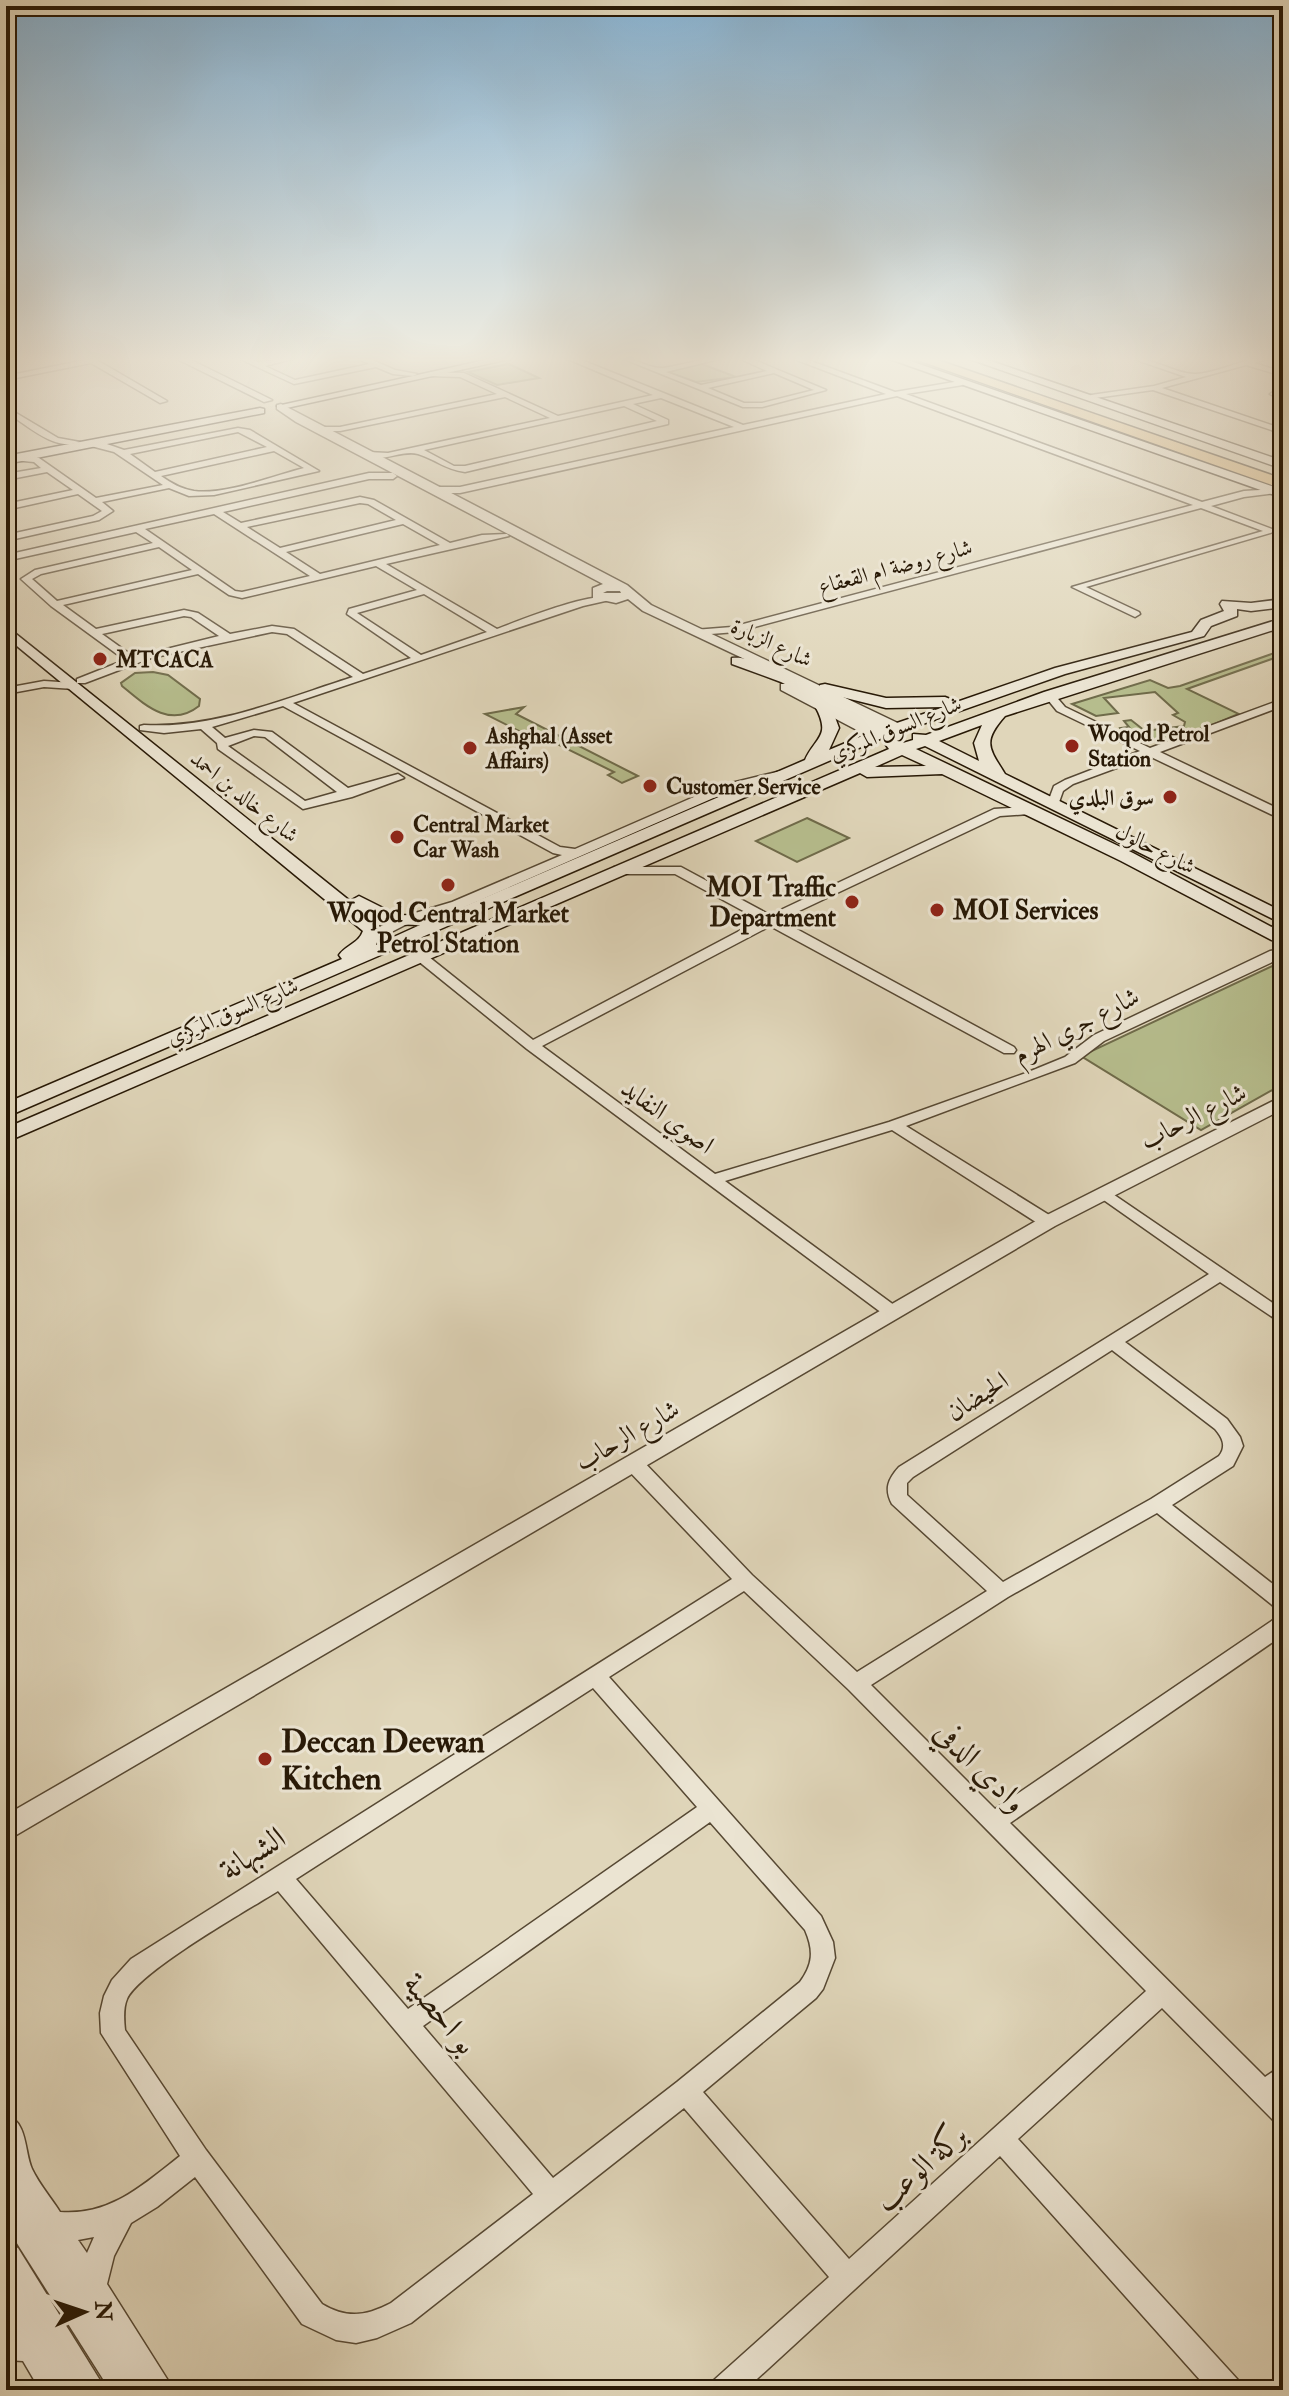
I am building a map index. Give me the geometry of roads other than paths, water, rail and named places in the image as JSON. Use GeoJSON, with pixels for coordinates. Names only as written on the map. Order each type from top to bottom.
{"type":"FeatureCollection","features":[{"type":"Feature","properties":{"kind":"highway"},"geometry":{"type":"LineString","coordinates":[[1238,469],[1246,471]]}},
{"type":"Feature","properties":{"kind":"highway"},"geometry":{"type":"LineString","coordinates":[[1240,469],[1280,491]]}},
{"type":"Feature","properties":{"kind":"main road"},"geometry":{"type":"LineString","coordinates":[[1201,469],[1255,488],[1280,491]]}},
{"type":"Feature","properties":{"kind":"main road","name":"شارع السوق المركزي"},"geometry":{"type":"LineString","coordinates":[[6,1136],[826,781],[899,738],[986,696],[1060,671],[1172,642],[1283,605]]}},
{"type":"Feature","properties":{"kind":"main road","name":"شارع خالد بن احمد"},"geometry":{"type":"LineString","coordinates":[[6,619],[70,678],[255,836],[368,923],[371,937]]}},
{"type":"Feature","properties":{"kind":"main road","name":"شارع السوق المركزي"},"geometry":{"type":"LineString","coordinates":[[6,1111],[806,765],[1000,713],[1283,622]]}},
{"type":"Feature","properties":{"kind":"main road","name":"شارع خالد بن احمد"},"geometry":{"type":"LineString","coordinates":[[6,630],[161,741],[268,832],[348,894],[382,916],[400,922]]}},
{"type":"Feature","properties":{"kind":"main road"},"geometry":{"type":"LineString","coordinates":[[682,842],[741,805],[899,738],[1172,642]]}},
{"type":"Feature","properties":{"kind":"main road"},"geometry":{"type":"LineString","coordinates":[[737,661],[786,679],[899,738],[1044,806],[1109,831]]}},
{"type":"Feature","properties":{"kind":"main road"},"geometry":{"type":"LineString","coordinates":[[806,681],[851,696],[886,703],[921,704],[986,696]]}},
{"type":"Feature","properties":{"kind":"main road"},"geometry":{"type":"LineString","coordinates":[[806,765],[826,744],[832,731],[831,720],[823,706]]}},
{"type":"Feature","properties":{"kind":"main road"},"geometry":{"type":"LineString","coordinates":[[1000,713],[983,732],[979,743],[985,760],[1004,779]]}},
{"type":"Feature","properties":{"kind":"main road","name":"شارع حالول"},"geometry":{"type":"LineString","coordinates":[[899,738],[1000,805],[1026,811],[1127,857],[1280,939]]}},
{"type":"Feature","properties":{"kind":"main road","name":"شارع حالول"},"geometry":{"type":"LineString","coordinates":[[899,738],[1004,779],[1109,831],[1280,939]]}},
{"type":"Feature","properties":{"kind":"main road"},"geometry":{"type":"LineString","coordinates":[[826,781],[870,771],[902,769],[961,778]]}},
{"type":"Feature","properties":{"kind":"main road"},"geometry":{"type":"LineString","coordinates":[[400,922],[431,921],[475,909]]}},
{"type":"Feature","properties":{"kind":"main road"},"geometry":{"type":"LineString","coordinates":[[288,990],[354,952],[371,937]]}},
{"type":"Feature","properties":{"kind":"street"},"geometry":{"type":"LineString","coordinates":[[6,477],[48,469],[107,509],[107,514],[6,538]]}},
{"type":"Feature","properties":{"kind":"street"},"geometry":{"type":"LineString","coordinates":[[148,469],[186,493],[202,494],[312,469],[338,483]]}},
{"type":"Feature","properties":{"kind":"street"},"geometry":{"type":"LineString","coordinates":[[156,474],[180,469]]}},
{"type":"Feature","properties":{"kind":"street"},"geometry":{"type":"LineString","coordinates":[[6,558],[338,483],[372,469]]}},
{"type":"Feature","properties":{"kind":"street","name":"شارع الزبارة"},"geometry":{"type":"LineString","coordinates":[[383,469],[486,533],[504,536],[586,580],[596,592]]}},
{"type":"Feature","properties":{"kind":"street","name":"شارع الزبارة"},"geometry":{"type":"LineString","coordinates":[[385,469],[450,499],[737,661],[823,706],[899,738]]}},
{"type":"Feature","properties":{"kind":"street"},"geometry":{"type":"LineString","coordinates":[[528,469],[536,473]]}},
{"type":"Feature","properties":{"kind":"street"},"geometry":{"type":"LineString","coordinates":[[432,490],[460,490],[555,469]]}},
{"type":"Feature","properties":{"kind":"street"},"geometry":{"type":"LineString","coordinates":[[1102,469],[1272,531],[1077,587],[1135,614]]}},
{"type":"Feature","properties":{"kind":"street"},"geometry":{"type":"LineString","coordinates":[[96,501],[173,485]]}},
{"type":"Feature","properties":{"kind":"street","name":"شارع روضة ام القعقاع"},"geometry":{"type":"LineString","coordinates":[[698,632],[732,630],[1202,505],[1255,488]]}},
{"type":"Feature","properties":{"kind":"street"},"geometry":{"type":"LineString","coordinates":[[450,499],[460,490]]}},
{"type":"Feature","properties":{"kind":"street"},"geometry":{"type":"LineString","coordinates":[[6,507],[80,491]]}},
{"type":"Feature","properties":{"kind":"street"},"geometry":{"type":"LineString","coordinates":[[239,526],[353,500],[371,502],[449,546]]}},
{"type":"Feature","properties":{"kind":"street"},"geometry":{"type":"LineString","coordinates":[[216,511],[320,578]]}},
{"type":"Feature","properties":{"kind":"street"},"geometry":{"type":"LineString","coordinates":[[278,551],[404,521]]}},
{"type":"Feature","properties":{"kind":"street"},"geometry":{"type":"LineString","coordinates":[[138,529],[232,593],[242,595],[449,546],[486,533]]}},
{"type":"Feature","properties":{"kind":"street"},"geometry":{"type":"LineString","coordinates":[[135,662],[55,604],[27,581],[27,577],[161,544]]}},
{"type":"Feature","properties":{"kind":"street"},"geometry":{"type":"LineString","coordinates":[[378,563],[496,633]]}},
{"type":"Feature","properties":{"kind":"street"},"geometry":{"type":"LineString","coordinates":[[55,604],[201,571]]}},
{"type":"Feature","properties":{"kind":"street"},"geometry":{"type":"LineString","coordinates":[[581,603],[605,587],[617,595]]}},
{"type":"Feature","properties":{"kind":"street"},"geometry":{"type":"LineString","coordinates":[[420,659],[352,614],[364,606],[425,591]]}},
{"type":"Feature","properties":{"kind":"street"},"geometry":{"type":"LineString","coordinates":[[161,741],[203,725],[420,659],[581,603],[617,595]]}},
{"type":"Feature","properties":{"kind":"street","name":"شارع الزبارة"},"geometry":{"type":"LineString","coordinates":[[617,595],[806,681],[899,738]]}},
{"type":"Feature","properties":{"kind":"street"},"geometry":{"type":"LineString","coordinates":[[95,632],[184,613],[194,615],[229,638]]}},
{"type":"Feature","properties":{"kind":"street"},"geometry":{"type":"LineString","coordinates":[[6,691],[272,629],[284,630],[362,678]]}},
{"type":"Feature","properties":{"kind":"street"},"geometry":{"type":"LineString","coordinates":[[724,644],[724,637],[732,630]]}},
{"type":"Feature","properties":{"kind":"street"},"geometry":{"type":"LineString","coordinates":[[38,685],[70,678]]}},
{"type":"Feature","properties":{"kind":"street"},"geometry":{"type":"LineString","coordinates":[[1049,695],[1061,709],[1283,816]]}},
{"type":"Feature","properties":{"kind":"street"},"geometry":{"type":"LineString","coordinates":[[283,702],[560,855]]}},
{"type":"Feature","properties":{"kind":"street"},"geometry":{"type":"LineString","coordinates":[[1054,802],[1058,789],[1078,779],[1283,702]]}},
{"type":"Feature","properties":{"kind":"street"},"geometry":{"type":"LineString","coordinates":[[144,728],[163,731],[203,725],[227,740]]}},
{"type":"Feature","properties":{"kind":"street"},"geometry":{"type":"LineString","coordinates":[[348,794],[268,734],[258,733],[227,740],[222,747],[298,804],[315,804],[348,794],[398,778]]}},
{"type":"Feature","properties":{"kind":"street","name":"شارع السوق المركزي"},"geometry":{"type":"LineString","coordinates":[[371,937],[400,922],[457,905],[560,855],[579,853],[723,789],[782,775]]}},
{"type":"Feature","properties":{"kind":"street"},"geometry":{"type":"LineString","coordinates":[[532,1046],[772,919],[1000,805]]}},
{"type":"Feature","properties":{"kind":"street"},"geometry":{"type":"LineString","coordinates":[[677,870],[685,863],[682,842]]}},
{"type":"Feature","properties":{"kind":"street"},"geometry":{"type":"LineString","coordinates":[[617,870],[677,870],[1009,1050]]}},
{"type":"Feature","properties":{"kind":"street","name":"شارع جري الهرم"},"geometry":{"type":"LineString","coordinates":[[714,1179],[894,1125],[1070,1060],[1099,1038],[1280,939]]}},
{"type":"Feature","properties":{"kind":"street","name":"اصوي النفايد"},"geometry":{"type":"LineString","coordinates":[[419,956],[532,1046],[892,1312]]}},
{"type":"Feature","properties":{"kind":"street","name":"شارع الرحاب"},"geometry":{"type":"LineString","coordinates":[[6,1829],[1048,1222],[1283,1102]]}},
{"type":"Feature","properties":{"kind":"street"},"geometry":{"type":"LineString","coordinates":[[894,1125],[1048,1222]]}},
{"type":"Feature","properties":{"kind":"street"},"geometry":{"type":"LineString","coordinates":[[1104,1193],[1283,1318]]}},
{"type":"Feature","properties":{"kind":"street","name":"الحيضان"},"geometry":{"type":"LineString","coordinates":[[1001,1592],[899,1499],[895,1491],[898,1481],[906,1472],[1219,1275]]}},
{"type":"Feature","properties":{"kind":"street"},"geometry":{"type":"LineString","coordinates":[[856,1684],[1001,1592],[1158,1504],[1226,1461],[1233,1452],[1235,1443],[1221,1424],[1111,1341]]}},
{"type":"Feature","properties":{"kind":"street","name":"وادي الدفي"},"geometry":{"type":"LineString","coordinates":[[634,1464],[745,1580],[856,1684],[1161,1993],[1277,2094]]}},
{"type":"Feature","properties":{"kind":"street"},"geometry":{"type":"LineString","coordinates":[[1158,1504],[1283,1603]]}},
{"type":"Feature","properties":{"kind":"street","name":"الشبهانة"},"geometry":{"type":"LineString","coordinates":[[596,1677],[813,1923],[825,1957],[821,1974],[808,1990],[686,2091],[401,2313],[378,2326],[356,2331],[333,2327],[312,2314],[197,2159],[113,2033],[110,2016],[122,1982],[139,1967],[279,1876],[745,1580]]}},
{"type":"Feature","properties":{"kind":"street"},"geometry":{"type":"LineString","coordinates":[[992,1823],[1283,1624]]}},
{"type":"Feature","properties":{"kind":"street"},"geometry":{"type":"LineString","coordinates":[[406,2024],[711,1809]]}},
{"type":"Feature","properties":{"kind":"street","name":"بو احصية"},"geometry":{"type":"LineString","coordinates":[[279,1876],[550,2194]]}},
{"type":"Feature","properties":{"kind":"street","name":"بركة الوعب"},"geometry":{"type":"LineString","coordinates":[[724,2390],[1161,1993]]}},
{"type":"Feature","properties":{"kind":"street"},"geometry":{"type":"LineString","coordinates":[[686,2091],[848,2278]]}},
{"type":"Feature","properties":{"kind":"street"},"geometry":{"type":"LineString","coordinates":[[6,2126],[11,2134],[21,2175],[160,2390]]}},
{"type":"Feature","properties":{"kind":"street"},"geometry":{"type":"LineString","coordinates":[[1001,2139],[1228,2390]]}},
{"type":"Feature","properties":{"kind":"street"},"geometry":{"type":"LineString","coordinates":[[54,2225],[86,2228],[120,2218],[197,2159]]}},
{"type":"Feature","properties":{"kind":"street"},"geometry":{"type":"LineString","coordinates":[[6,2196],[130,2390]]}},
{"type":"Feature","properties":{"kind":"street"},"geometry":{"type":"LineString","coordinates":[[93,2289],[101,2252],[120,2218]]}},
{"type":"Feature","properties":{"kind":"street"},"geometry":{"type":"LineString","coordinates":[[6,2260],[88,2390]]}},
{"type":"Feature","properties":{"kind":"street"},"geometry":{"type":"LineString","coordinates":[[6,2307],[18,2347],[56,2390]]}},
{"type":"Feature","properties":{"kind":"place","name":"MTCACA"},"geometry":{"type":"Point","coordinates":[100,659]}},
{"type":"Feature","properties":{"kind":"place","name":"Woqod Petrol Station"},"geometry":{"type":"Point","coordinates":[1072,746]}},
{"type":"Feature","properties":{"kind":"place","name":"Ashghal (Asset Affairs)"},"geometry":{"type":"Point","coordinates":[470,748]}},
{"type":"Feature","properties":{"kind":"place","name":"Customer Service"},"geometry":{"type":"Point","coordinates":[650,786]}},
{"type":"Feature","properties":{"kind":"place","name":"سوق البلدي"},"geometry":{"type":"Point","coordinates":[1170,797]}},
{"type":"Feature","properties":{"kind":"place","name":"Central Market Car Wash"},"geometry":{"type":"Point","coordinates":[397,837]}},
{"type":"Feature","properties":{"kind":"place","name":"Woqod Central Market Petrol Station"},"geometry":{"type":"Point","coordinates":[448,885]}},
{"type":"Feature","properties":{"kind":"place","name":"MOI Traffic Department"},"geometry":{"type":"Point","coordinates":[852,902]}},
{"type":"Feature","properties":{"kind":"place","name":"MOI Services"},"geometry":{"type":"Point","coordinates":[937,910]}},
{"type":"Feature","properties":{"kind":"place","name":"Deccan Deewan Kitchen"},"geometry":{"type":"Point","coordinates":[265,1759]}}]}
